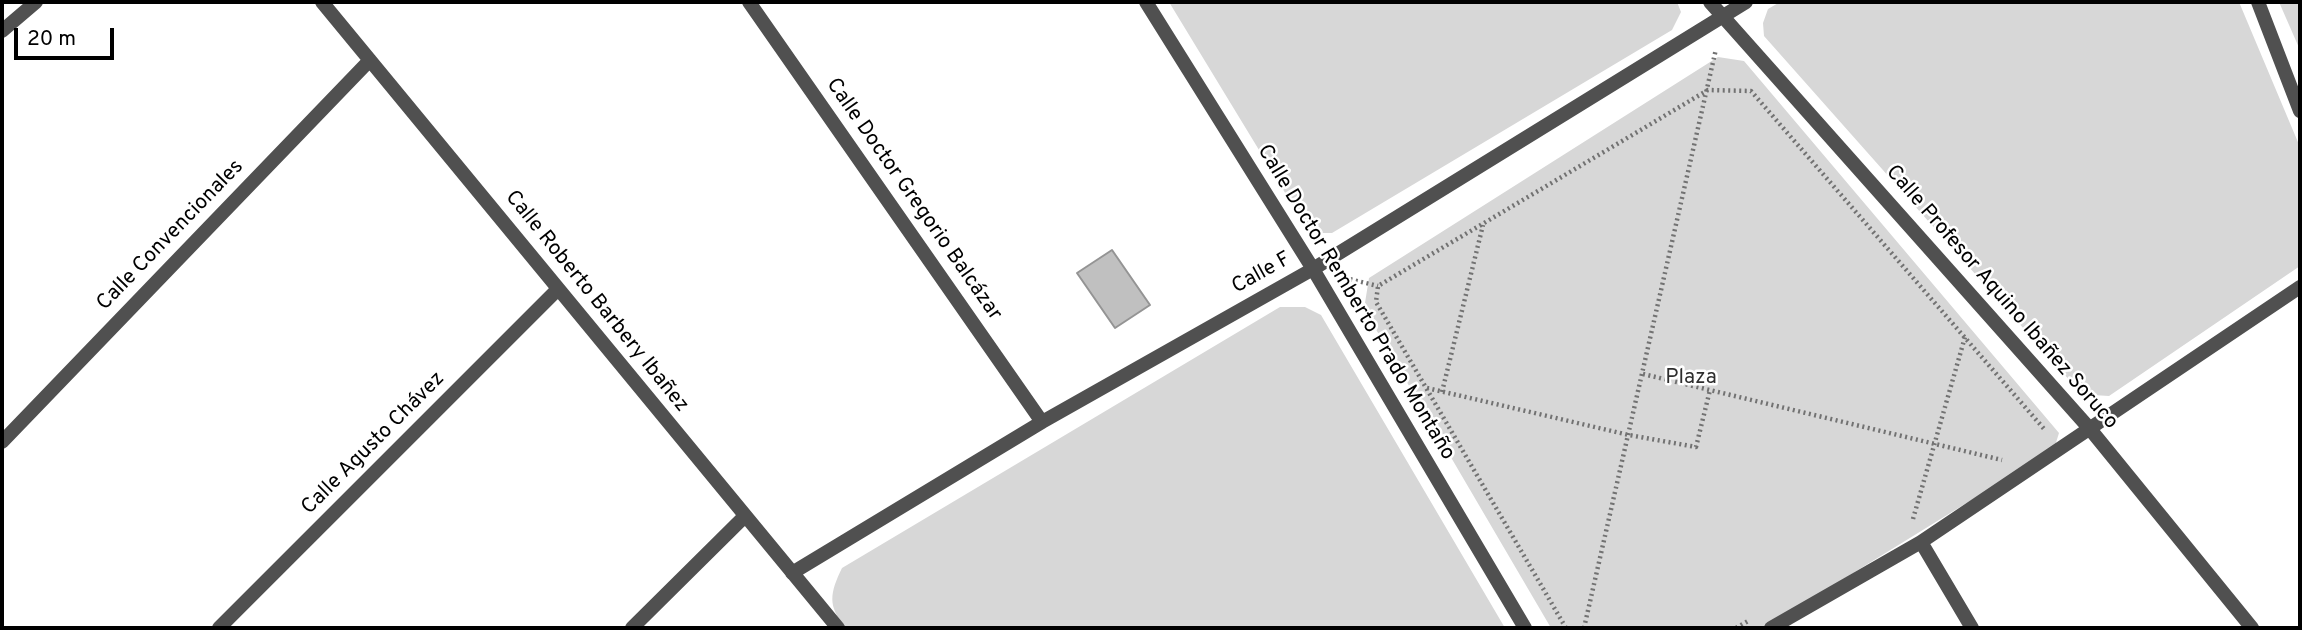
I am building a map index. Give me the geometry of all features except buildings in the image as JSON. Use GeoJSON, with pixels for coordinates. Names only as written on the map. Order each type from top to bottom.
{"type":"FeatureCollection","features":[{"type":"Feature","properties":{"kind":"street"},"geometry":{"type":"LineString","coordinates":[[2,31],[36,2]]}},
{"type":"Feature","properties":{"kind":"street","name":"Calle Roberto Barbery Ibañez"},"geometry":{"type":"LineString","coordinates":[[322,2],[838,628]]}},
{"type":"Feature","properties":{"kind":"street","name":"Calle Doctor Gregorio Balcázar"},"geometry":{"type":"LineString","coordinates":[[749,2],[1042,422]]}},
{"type":"Feature","properties":{"kind":"street","name":"Calle Doctor Remberto Prado Montaño"},"geometry":{"type":"LineString","coordinates":[[1146,2],[1313,269],[1525,628]]}},
{"type":"Feature","properties":{"kind":"street","name":"Calle Profesor Aquino Ibañez Soruco"},"geometry":{"type":"LineString","coordinates":[[1710,2],[2090,429],[2252,628]]}},
{"type":"Feature","properties":{"kind":"street","name":"Calle F"},"geometry":{"type":"LineString","coordinates":[[792,573],[1042,422],[1313,269],[1746,2]]}},
{"type":"Feature","properties":{"kind":"street"},"geometry":{"type":"LineString","coordinates":[[2258,2],[2299,106]]}},
{"type":"Feature","properties":{"kind":"street","name":"Calle Convencionales"},"geometry":{"type":"LineString","coordinates":[[2,442],[370,60]]}},
{"type":"Feature","properties":{"kind":"street"},"geometry":{"type":"LineString","coordinates":[[1772,628],[1921,542],[2300,287]]}},
{"type":"Feature","properties":{"kind":"street","name":"Calle Agusto Chávez"},"geometry":{"type":"LineString","coordinates":[[219,628],[558,289]]}},
{"type":"Feature","properties":{"kind":"street"},"geometry":{"type":"LineString","coordinates":[[632,628],[746,516]]}},
{"type":"Feature","properties":{"kind":"street"},"geometry":{"type":"LineString","coordinates":[[1921,542],[1972,628]]}},
{"type":"Feature","properties":{"kind":"path"},"geometry":{"type":"LineString","coordinates":[[1584,628],[1723,15]]}},
{"type":"Feature","properties":{"kind":"path"},"geometry":{"type":"LineString","coordinates":[[1566,628],[1376,302],[1378,286],[1708,90],[1751,91],[2045,429],[2045,436]]}},
{"type":"Feature","properties":{"kind":"path"},"geometry":{"type":"LineString","coordinates":[[1442,391],[1483,224]]}},
{"type":"Feature","properties":{"kind":"path"},"geometry":{"type":"LineString","coordinates":[[1923,516],[1912,523],[1965,337]]}},
{"type":"Feature","properties":{"kind":"path"},"geometry":{"type":"LineString","coordinates":[[1643,374],[2013,463]]}},
{"type":"Feature","properties":{"kind":"path"},"geometry":{"type":"LineString","coordinates":[[1427,388],[1629,435],[1696,447],[1710,390]]}},
{"type":"Feature","properties":{"kind":"path"},"geometry":{"type":"LineString","coordinates":[[1736,628],[1760,614]]}},
{"type":"Feature","properties":{"kind":"green space"},"geometry":{"type":"Polygon","coordinates":[[[1169,2],[1677,2],[1681,12],[1672,30],[1332,233],[1317,233],[1301,219],[1169,2]]]}},
{"type":"Feature","properties":{"kind":"green space"},"geometry":{"type":"Polygon","coordinates":[[[1780,2],[2239,2],[2300,147],[2300,266],[2109,396],[2079,391],[1764,36],[1763,23],[1768,9],[1780,2]]]}},
{"type":"Feature","properties":{"kind":"green space"},"geometry":{"type":"Polygon","coordinates":[[[2279,2],[2300,2],[2300,50],[2279,2]]]}},
{"type":"Feature","properties":{"kind":"green space","name":"Plaza"},"geometry":{"type":"Polygon","coordinates":[[[1718,57],[1744,61],[2059,433],[2054,449],[1764,628],[1551,628],[1364,309],[1369,278],[1718,57]]]}},
{"type":"Feature","properties":{"kind":"green space"},"geometry":{"type":"Polygon","coordinates":[[[1280,307],[1305,307],[1321,315],[1505,628],[846,628],[840,620],[832,599],[842,568],[1280,307]]]}}]}
